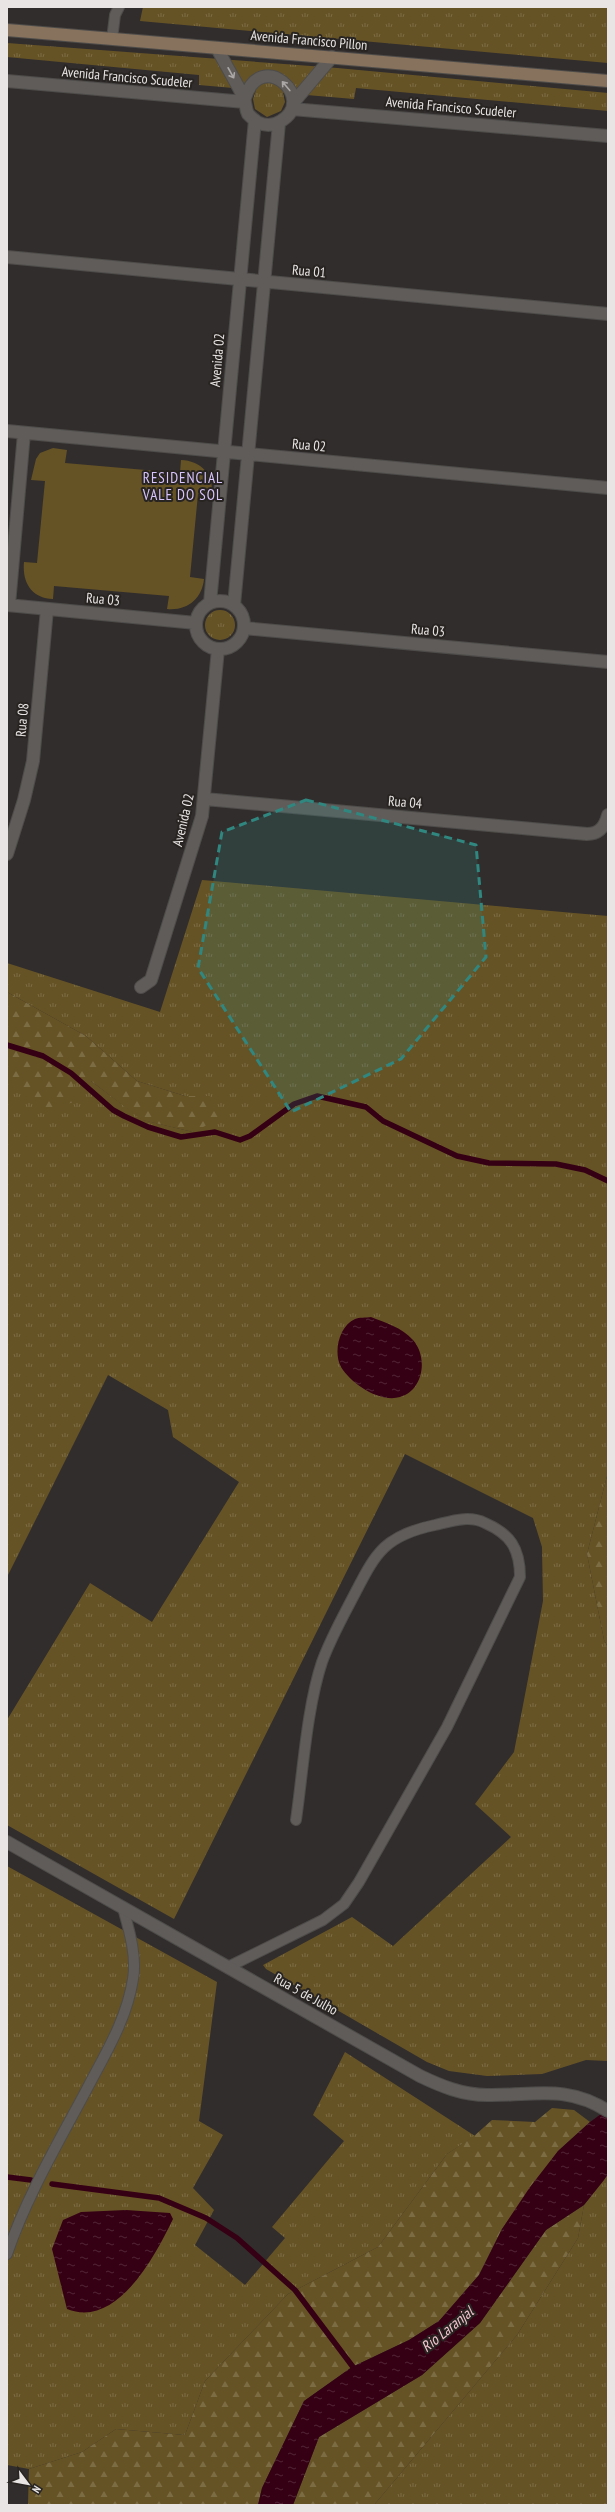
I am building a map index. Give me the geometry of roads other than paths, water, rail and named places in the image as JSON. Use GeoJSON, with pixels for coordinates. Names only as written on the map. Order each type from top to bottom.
{"type":"FeatureCollection","features":[{"type":"Feature","properties":{"kind":"main road","name":"Avenida Francisco Pillon"},"geometry":{"type":"LineString","coordinates":[[7,30],[608,81]]}},
{"type":"Feature","properties":{"kind":"street"},"geometry":{"type":"LineString","coordinates":[[217,48],[245,100],[248,114],[255,120],[267,125],[279,123]]}},
{"type":"Feature","properties":{"kind":"street"},"geometry":{"type":"LineString","coordinates":[[234,605],[279,123],[332,57]]}},
{"type":"Feature","properties":{"kind":"street"},"geometry":{"type":"LineString","coordinates":[[245,100],[253,82],[262,77],[271,77],[280,79],[287,85],[292,93],[292,106]]}},
{"type":"Feature","properties":{"kind":"street","name":"Avenida Francisco Scudeler"},"geometry":{"type":"LineString","coordinates":[[7,81],[245,100]]}},
{"type":"Feature","properties":{"kind":"street","name":"Avenida Francisco Scudeler"},"geometry":{"type":"LineString","coordinates":[[292,106],[608,136]]}},
{"type":"Feature","properties":{"kind":"street","name":"Avenida 02"},"geometry":{"type":"LineString","coordinates":[[210,603],[255,120]]}},
{"type":"Feature","properties":{"kind":"street","name":"Rua 01"},"geometry":{"type":"LineString","coordinates":[[7,257],[608,314]]}},
{"type":"Feature","properties":{"kind":"street","name":"Rua 02"},"geometry":{"type":"LineString","coordinates":[[7,431],[608,488]]}},
{"type":"Feature","properties":{"kind":"street"},"geometry":{"type":"LineString","coordinates":[[8,605],[24,433]]}},
{"type":"Feature","properties":{"kind":"street"},"geometry":{"type":"LineString","coordinates":[[222,600],[234,605],[242,614],[244,628],[236,643],[224,649],[212,648],[202,640],[196,623],[200,611],[210,603],[222,600]]}},
{"type":"Feature","properties":{"kind":"street","name":"Rua 03"},"geometry":{"type":"LineString","coordinates":[[8,605],[196,623]]}},
{"type":"Feature","properties":{"kind":"street","name":"Rua 08"},"geometry":{"type":"LineString","coordinates":[[7,854],[24,800],[33,761],[47,609]]}},
{"type":"Feature","properties":{"kind":"street","name":"Rua 03"},"geometry":{"type":"LineString","coordinates":[[244,628],[608,662]]}},
{"type":"Feature","properties":{"kind":"street","name":"Avenida 02"},"geometry":{"type":"LineString","coordinates":[[141,987],[151,980],[198,834],[205,798],[218,649]]}},
{"type":"Feature","properties":{"kind":"street","name":"Rua 04"},"geometry":{"type":"LineString","coordinates":[[205,798],[587,834],[594,834],[601,830],[608,815]]}},
{"type":"Feature","properties":{"kind":"street","name":"Rua 5 de Julho"},"geometry":{"type":"LineString","coordinates":[[7,1842],[420,2076],[444,2087],[464,2093],[486,2095],[565,2094],[583,2097],[607,2110]]}},
{"type":"Feature","properties":{"kind":"lane"},"geometry":{"type":"LineString","coordinates":[[112,39],[115,15],[119,7]]}},
{"type":"Feature","properties":{"kind":"lane"},"geometry":{"type":"LineString","coordinates":[[228,1967],[323,1920],[344,1904],[360,1882],[447,1727],[520,1576],[520,1563],[513,1545],[501,1530],[480,1520],[466,1518],[421,1528],[398,1537],[374,1557],[331,1638],[322,1663],[314,1694],[296,1820]]}},
{"type":"Feature","properties":{"kind":"lane"},"geometry":{"type":"LineString","coordinates":[[7,2254],[30,2197],[114,2038],[126,2009],[133,1978],[134,1960],[123,1908]]}},
{"type":"Feature","properties":{"kind":"water"},"geometry":{"type":"Polygon","coordinates":[[[371,1317],[403,1332],[413,1340],[421,1355],[422,1364],[419,1380],[414,1388],[400,1397],[384,1397],[367,1391],[352,1380],[341,1367],[338,1347],[341,1333],[349,1322],[358,1318],[371,1317]]]}},
{"type":"Feature","properties":{"kind":"water","name":"Rio Laranjal"},"geometry":{"type":"Polygon","coordinates":[[[608,2109],[608,2174],[584,2205],[546,2230],[480,2323],[422,2375],[319,2437],[293,2505],[258,2505],[262,2488],[304,2401],[352,2367],[409,2340],[439,2321],[479,2275],[502,2229],[530,2187],[558,2151],[590,2122],[608,2109]]]}},
{"type":"Feature","properties":{"kind":"water"},"geometry":{"type":"Polygon","coordinates":[[[126,2210],[170,2213],[173,2219],[145,2269],[118,2299],[102,2309],[85,2312],[67,2309],[52,2249],[63,2220],[81,2212],[126,2210]]]}},
{"type":"Feature","properties":{"kind":"waterway"},"geometry":{"type":"LineString","coordinates":[[7,1045],[43,1056],[71,1073],[113,1110],[124,1116],[148,1127],[181,1137],[215,1132],[240,1140],[250,1136],[294,1104],[317,1096],[366,1107],[383,1121],[457,1156],[489,1163],[556,1164],[585,1170],[608,1181]]}},
{"type":"Feature","properties":{"kind":"waterway"},"geometry":{"type":"LineString","coordinates":[[7,2177],[31,2180]]}},
{"type":"Feature","properties":{"kind":"waterway"},"geometry":{"type":"LineString","coordinates":[[52,2184],[159,2198],[206,2218],[237,2238],[295,2290],[356,2371]]}},
{"type":"Feature","properties":{"kind":"district","name":"RESIDENCIAL VALE DO SOL"},"geometry":{"type":"Point","coordinates":[183,486]}}]}
